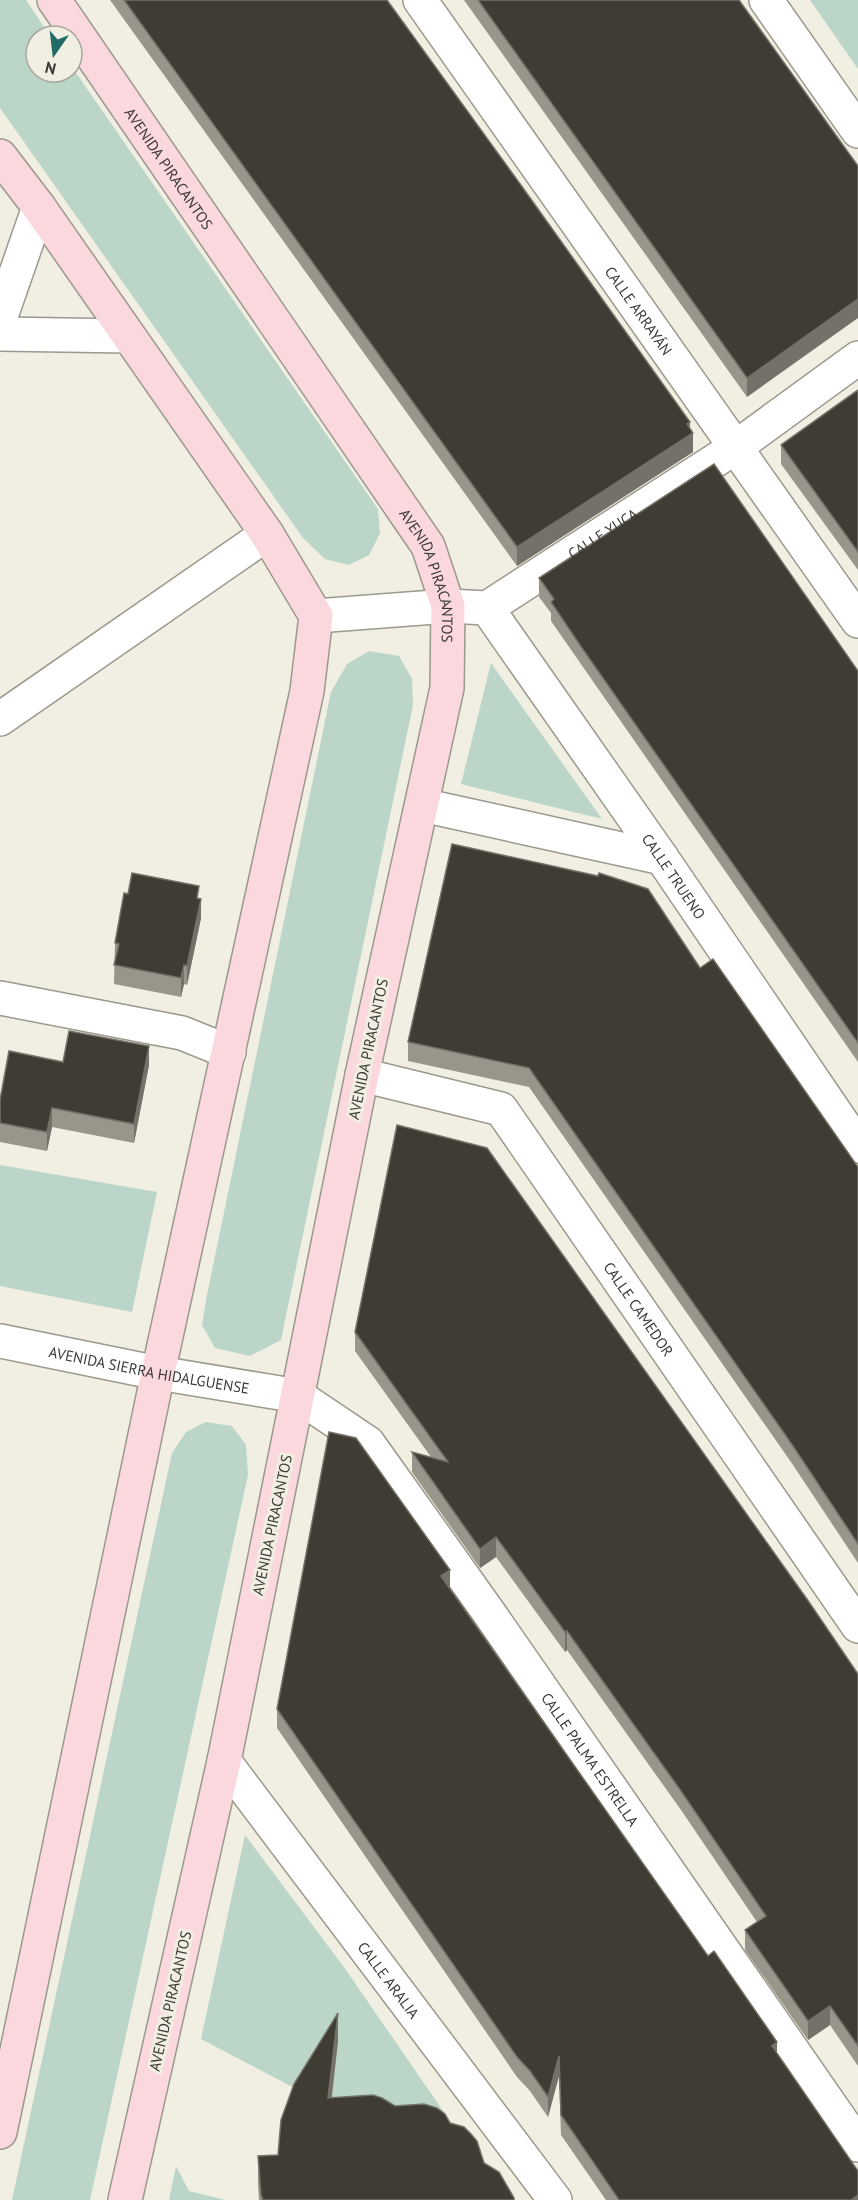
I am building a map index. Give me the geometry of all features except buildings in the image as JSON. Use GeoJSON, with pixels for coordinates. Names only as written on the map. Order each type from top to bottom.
{"type":"FeatureCollection","features":[{"type":"Feature","properties":{"kind":"street","name":"AVENIDA PIRACANTOS"},"geometry":{"type":"LineString","coordinates":[[54,0],[428,546],[448,606],[447,688],[362,1075],[224,1761],[125,2200]]}},
{"type":"Feature","properties":{"kind":"street","name":"CALLE ARRAYÁN"},"geometry":{"type":"LineString","coordinates":[[420,0],[858,621]]}},
{"type":"Feature","properties":{"kind":"street"},"geometry":{"type":"LineString","coordinates":[[766,0],[858,131]]}},
{"type":"Feature","properties":{"kind":"street"},"geometry":{"type":"LineString","coordinates":[[0,156],[39,207],[267,534],[316,616],[307,691],[158,1373],[0,2132]]}},
{"type":"Feature","properties":{"kind":"street"},"geometry":{"type":"LineString","coordinates":[[0,319],[39,207]]}},
{"type":"Feature","properties":{"kind":"street"},"geometry":{"type":"LineString","coordinates":[[0,334],[128,336]]}},
{"type":"Feature","properties":{"kind":"street","name":"CALLE YUCA"},"geometry":{"type":"LineString","coordinates":[[487,608],[736,447],[858,358]]}},
{"type":"Feature","properties":{"kind":"street"},"geometry":{"type":"LineString","coordinates":[[0,719],[267,534]]}},
{"type":"Feature","properties":{"kind":"street"},"geometry":{"type":"LineString","coordinates":[[316,616],[448,606],[487,608]]}},
{"type":"Feature","properties":{"kind":"street","name":"CALLE TRUENO"},"geometry":{"type":"LineString","coordinates":[[487,608],[662,858],[858,1146]]}},
{"type":"Feature","properties":{"kind":"street"},"geometry":{"type":"LineString","coordinates":[[422,805],[662,858]]}},
{"type":"Feature","properties":{"kind":"street"},"geometry":{"type":"LineString","coordinates":[[0,998],[182,1033],[229,1052]]}},
{"type":"Feature","properties":{"kind":"street","name":"CALLE CAMEDOR"},"geometry":{"type":"LineString","coordinates":[[362,1075],[501,1109],[858,1626]]}},
{"type":"Feature","properties":{"kind":"street","name":"AVENIDA SIERRA HIDALGUENSE"},"geometry":{"type":"LineString","coordinates":[[0,1341],[158,1373],[298,1396]]}},
{"type":"Feature","properties":{"kind":"street","name":"CALLE PALMA ESTRELLA"},"geometry":{"type":"LineString","coordinates":[[298,1396],[368,1443],[487,1610],[858,2145]]}},
{"type":"Feature","properties":{"kind":"street","name":"CALLE ARALIA"},"geometry":{"type":"LineString","coordinates":[[224,1761],[555,2200]]}},
{"type":"Feature","properties":{"kind":"green space"},"geometry":{"type":"Polygon","coordinates":[[[0,0],[26,0],[42,24],[24,24],[24,84],[84,84],[378,509],[380,533],[369,555],[349,565],[325,559],[303,538],[0,108],[0,0]]]}},
{"type":"Feature","properties":{"kind":"green space"},"geometry":{"type":"Polygon","coordinates":[[[810,0],[858,0],[858,69],[810,0]]]}},
{"type":"Feature","properties":{"kind":"green space"},"geometry":{"type":"Polygon","coordinates":[[[369,651],[399,656],[412,679],[413,705],[281,1340],[250,1356],[215,1348],[202,1325],[206,1300],[331,692],[347,664],[369,651]]]}},
{"type":"Feature","properties":{"kind":"green space"},"geometry":{"type":"Polygon","coordinates":[[[491,663],[602,819],[461,784],[491,663]]]}},
{"type":"Feature","properties":{"kind":"green space"},"geometry":{"type":"Polygon","coordinates":[[[0,1165],[157,1192],[132,1312],[0,1286],[0,1165]]]}},
{"type":"Feature","properties":{"kind":"green space"},"geometry":{"type":"Polygon","coordinates":[[[206,1422],[232,1426],[246,1445],[248,1475],[90,2200],[12,2200],[172,1453],[186,1432],[206,1422]]]}},
{"type":"Feature","properties":{"kind":"green space"},"geometry":{"type":"Polygon","coordinates":[[[245,1835],[346,1970],[470,2150],[326,2103],[332,2095],[332,2084],[302,2092],[201,2039],[245,1835]]]}},
{"type":"Feature","properties":{"kind":"green space"},"geometry":{"type":"Polygon","coordinates":[[[176,2166],[189,2191],[226,2200],[169,2200],[176,2166]]]}}]}
